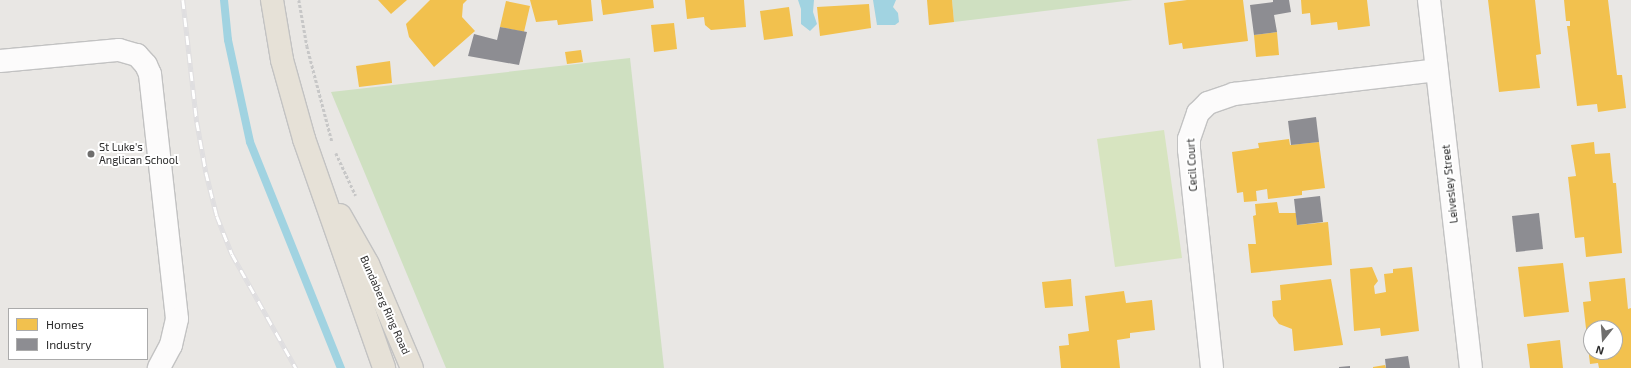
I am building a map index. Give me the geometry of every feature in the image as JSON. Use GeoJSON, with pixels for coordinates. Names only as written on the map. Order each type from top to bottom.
{"type":"FeatureCollection","features":[{"type":"Feature","properties":{"kind":"main road","name":"Bundaberg Ring Road"},"geometry":{"type":"LineString","coordinates":[[272,0],[284,67],[304,139],[320,181],[349,272],[384,368]]}},
{"type":"Feature","properties":{"kind":"main road","name":"Bundaberg Ring Road"},"geometry":{"type":"LineString","coordinates":[[320,181],[368,264],[412,368]]}},
{"type":"Feature","properties":{"kind":"street","name":"Leivesley Street"},"geometry":{"type":"LineString","coordinates":[[1428,0],[1471,368]]}},
{"type":"Feature","properties":{"kind":"street"},"geometry":{"type":"LineString","coordinates":[[0,61],[119,50],[137,55],[146,65],[150,74],[177,319],[171,346],[159,368]]}},
{"type":"Feature","properties":{"kind":"street","name":"Cecil Court"},"geometry":{"type":"LineString","coordinates":[[1212,368],[1189,150],[1189,139],[1198,113],[1213,100],[1234,94],[1437,70]]}},
{"type":"Feature","properties":{"kind":"path"},"geometry":{"type":"LineString","coordinates":[[299,0],[307,46],[334,147],[359,204]]}},
{"type":"Feature","properties":{"kind":"green space"},"geometry":{"type":"Polygon","coordinates":[[[952,0],[1133,0],[954,22],[952,0]]]}},
{"type":"Feature","properties":{"kind":"green space"},"geometry":{"type":"Polygon","coordinates":[[[630,58],[664,368],[446,368],[331,92],[630,58]]]}},
{"type":"Feature","properties":{"kind":"green space"},"geometry":{"type":"Polygon","coordinates":[[[1164,130],[1182,258],[1115,267],[1097,139],[1164,130]]]}},
{"type":"Feature","properties":{"kind":"water"},"geometry":{"type":"Polygon","coordinates":[[[798,0],[814,0],[813,12],[817,24],[810,31],[801,24],[801,9],[798,0]]]}},
{"type":"Feature","properties":{"kind":"water"},"geometry":{"type":"Polygon","coordinates":[[[873,0],[896,0],[893,7],[898,13],[899,22],[895,25],[877,25],[873,0]]]}},
{"type":"Feature","properties":{"kind":"building: Homes"},"geometry":{"type":"Polygon","coordinates":[[[378,0],[407,0],[391,14],[378,0]]]}},
{"type":"Feature","properties":{"kind":"building: Homes"},"geometry":{"type":"Polygon","coordinates":[[[430,0],[467,0],[463,4],[462,17],[475,31],[434,67],[409,37],[406,24],[430,0]]]}},
{"type":"Feature","properties":{"kind":"building: Homes"},"geometry":{"type":"Polygon","coordinates":[[[530,0],[591,0],[593,21],[558,25],[557,20],[536,22],[530,0]]]}},
{"type":"Feature","properties":{"kind":"building: Homes"},"geometry":{"type":"Polygon","coordinates":[[[601,0],[653,0],[654,8],[603,15],[601,0]]]}},
{"type":"Feature","properties":{"kind":"building: Homes"},"geometry":{"type":"Polygon","coordinates":[[[685,0],[744,0],[746,27],[711,30],[705,25],[704,17],[687,19],[685,0]]]}},
{"type":"Feature","properties":{"kind":"building: Homes"},"geometry":{"type":"Polygon","coordinates":[[[927,0],[952,0],[954,22],[929,25],[927,0]]]}},
{"type":"Feature","properties":{"kind":"building: Homes"},"geometry":{"type":"Polygon","coordinates":[[[1187,0],[1243,0],[1248,41],[1183,49],[1182,43],[1169,45],[1164,3],[1187,0]]]}},
{"type":"Feature","properties":{"kind":"building: Homes"},"geometry":{"type":"Polygon","coordinates":[[[1301,0],[1367,0],[1370,26],[1338,30],[1337,22],[1311,25],[1310,13],[1302,14],[1301,0]]]}},
{"type":"Feature","properties":{"kind":"building: Homes"},"geometry":{"type":"Polygon","coordinates":[[[1488,0],[1535,0],[1541,54],[1536,55],[1540,88],[1499,92],[1488,0]]]}},
{"type":"Feature","properties":{"kind":"building: Homes"},"geometry":{"type":"Polygon","coordinates":[[[1564,0],[1608,0],[1617,75],[1622,75],[1626,108],[1598,112],[1597,104],[1577,106],[1567,26],[1570,26],[1570,21],[1566,21],[1564,0]]]}},
{"type":"Feature","properties":{"kind":"building: Homes"},"geometry":{"type":"Polygon","coordinates":[[[506,1],[530,6],[524,32],[500,27],[506,1]]]}},
{"type":"Feature","properties":{"kind":"building: Homes"},"geometry":{"type":"Polygon","coordinates":[[[869,4],[871,28],[820,36],[817,7],[869,4]]]}},
{"type":"Feature","properties":{"kind":"building: Homes"},"geometry":{"type":"Polygon","coordinates":[[[789,7],[793,36],[764,40],[760,11],[789,7]]]}},
{"type":"Feature","properties":{"kind":"building: Homes"},"geometry":{"type":"Polygon","coordinates":[[[674,23],[677,49],[654,52],[651,25],[674,23]]]}},
{"type":"Feature","properties":{"kind":"building: Homes"},"geometry":{"type":"Polygon","coordinates":[[[1277,32],[1279,55],[1256,57],[1254,35],[1277,32]]]}},
{"type":"Feature","properties":{"kind":"building: Homes"},"geometry":{"type":"Polygon","coordinates":[[[581,50],[583,62],[567,64],[565,52],[581,50]]]}},
{"type":"Feature","properties":{"kind":"building: Homes"},"geometry":{"type":"Polygon","coordinates":[[[390,61],[392,83],[359,87],[356,66],[390,61]]]}},
{"type":"Feature","properties":{"kind":"building: Homes"},"geometry":{"type":"Polygon","coordinates":[[[1289,139],[1290,145],[1319,142],[1325,188],[1302,191],[1302,195],[1268,199],[1267,189],[1256,191],[1257,201],[1244,202],[1243,192],[1237,193],[1232,152],[1259,148],[1258,143],[1289,139]]]}},
{"type":"Feature","properties":{"kind":"building: Homes"},"geometry":{"type":"Polygon","coordinates":[[[1594,142],[1595,154],[1610,153],[1613,183],[1616,183],[1622,253],[1586,257],[1584,237],[1575,238],[1568,177],[1576,176],[1571,145],[1594,142]]]}},
{"type":"Feature","properties":{"kind":"building: Homes"},"geometry":{"type":"Polygon","coordinates":[[[1277,202],[1279,213],[1296,213],[1297,225],[1328,222],[1332,265],[1251,273],[1248,244],[1256,244],[1253,216],[1256,215],[1255,204],[1277,202]]]}},
{"type":"Feature","properties":{"kind":"building: Homes"},"geometry":{"type":"Polygon","coordinates":[[[1563,263],[1569,312],[1524,317],[1518,267],[1563,263]]]}},
{"type":"Feature","properties":{"kind":"building: Homes"},"geometry":{"type":"Polygon","coordinates":[[[1372,267],[1378,281],[1374,286],[1375,294],[1386,292],[1384,274],[1393,273],[1393,269],[1412,267],[1419,331],[1381,336],[1380,328],[1354,331],[1350,269],[1372,267]]]}},
{"type":"Feature","properties":{"kind":"building: Homes"},"geometry":{"type":"Polygon","coordinates":[[[1625,278],[1628,309],[1631,308],[1631,368],[1599,368],[1598,363],[1590,364],[1590,360],[1623,360],[1623,320],[1585,320],[1583,302],[1591,301],[1589,282],[1625,278]]]}},
{"type":"Feature","properties":{"kind":"building: Homes"},"geometry":{"type":"Polygon","coordinates":[[[1071,279],[1073,306],[1045,308],[1042,282],[1071,279]]]}},
{"type":"Feature","properties":{"kind":"building: Homes"},"geometry":{"type":"Polygon","coordinates":[[[1331,279],[1343,345],[1294,351],[1292,329],[1279,324],[1273,316],[1272,301],[1281,300],[1280,285],[1331,279]]]}},
{"type":"Feature","properties":{"kind":"building: Homes"},"geometry":{"type":"Polygon","coordinates":[[[1124,291],[1126,303],[1152,300],[1155,330],[1130,333],[1130,338],[1117,340],[1120,368],[1061,368],[1059,346],[1069,345],[1068,334],[1089,331],[1085,296],[1124,291]]]}},
{"type":"Feature","properties":{"kind":"building: Homes"},"geometry":{"type":"Polygon","coordinates":[[[1560,340],[1563,368],[1530,368],[1527,344],[1560,340]]]}},
{"type":"Feature","properties":{"kind":"building: Homes"},"geometry":{"type":"Polygon","coordinates":[[[1385,365],[1386,368],[1373,368],[1373,367],[1385,365]]]}},
{"type":"Feature","properties":{"kind":"building: Industry"},"geometry":{"type":"Polygon","coordinates":[[[1273,0],[1289,0],[1291,12],[1274,15],[1277,32],[1254,35],[1250,5],[1273,2],[1273,0]]]}},
{"type":"Feature","properties":{"kind":"building: Industry"},"geometry":{"type":"Polygon","coordinates":[[[500,27],[527,32],[519,65],[468,56],[474,34],[497,40],[500,27]]]}},
{"type":"Feature","properties":{"kind":"building: Industry"},"geometry":{"type":"Polygon","coordinates":[[[1316,117],[1319,142],[1291,145],[1288,121],[1316,117]]]}},
{"type":"Feature","properties":{"kind":"building: Industry"},"geometry":{"type":"Polygon","coordinates":[[[1320,196],[1323,222],[1297,225],[1294,199],[1320,196]]]}},
{"type":"Feature","properties":{"kind":"building: Industry"},"geometry":{"type":"Polygon","coordinates":[[[1539,213],[1543,249],[1516,252],[1512,216],[1539,213]]]}},
{"type":"Feature","properties":{"kind":"building: Industry"},"geometry":{"type":"Polygon","coordinates":[[[1408,356],[1410,368],[1386,368],[1385,359],[1408,356]]]}},
{"type":"Feature","properties":{"kind":"building: Industry"},"geometry":{"type":"Polygon","coordinates":[[[1350,366],[1350,368],[1339,368],[1339,367],[1350,366]]]}},
{"type":"Feature","properties":{"kind":"waterway"},"geometry":{"type":"LineString","coordinates":[[224,0],[228,40],[250,142],[341,368]]}},
{"type":"Feature","properties":{"kind":"railway"},"geometry":{"type":"LineString","coordinates":[[183,0],[197,122],[206,172],[217,216],[232,254],[296,368]]}},
{"type":"Feature","properties":{"kind":"place","name":"St Luke's Anglican School"},"geometry":{"type":"Point","coordinates":[91,154]}}]}
